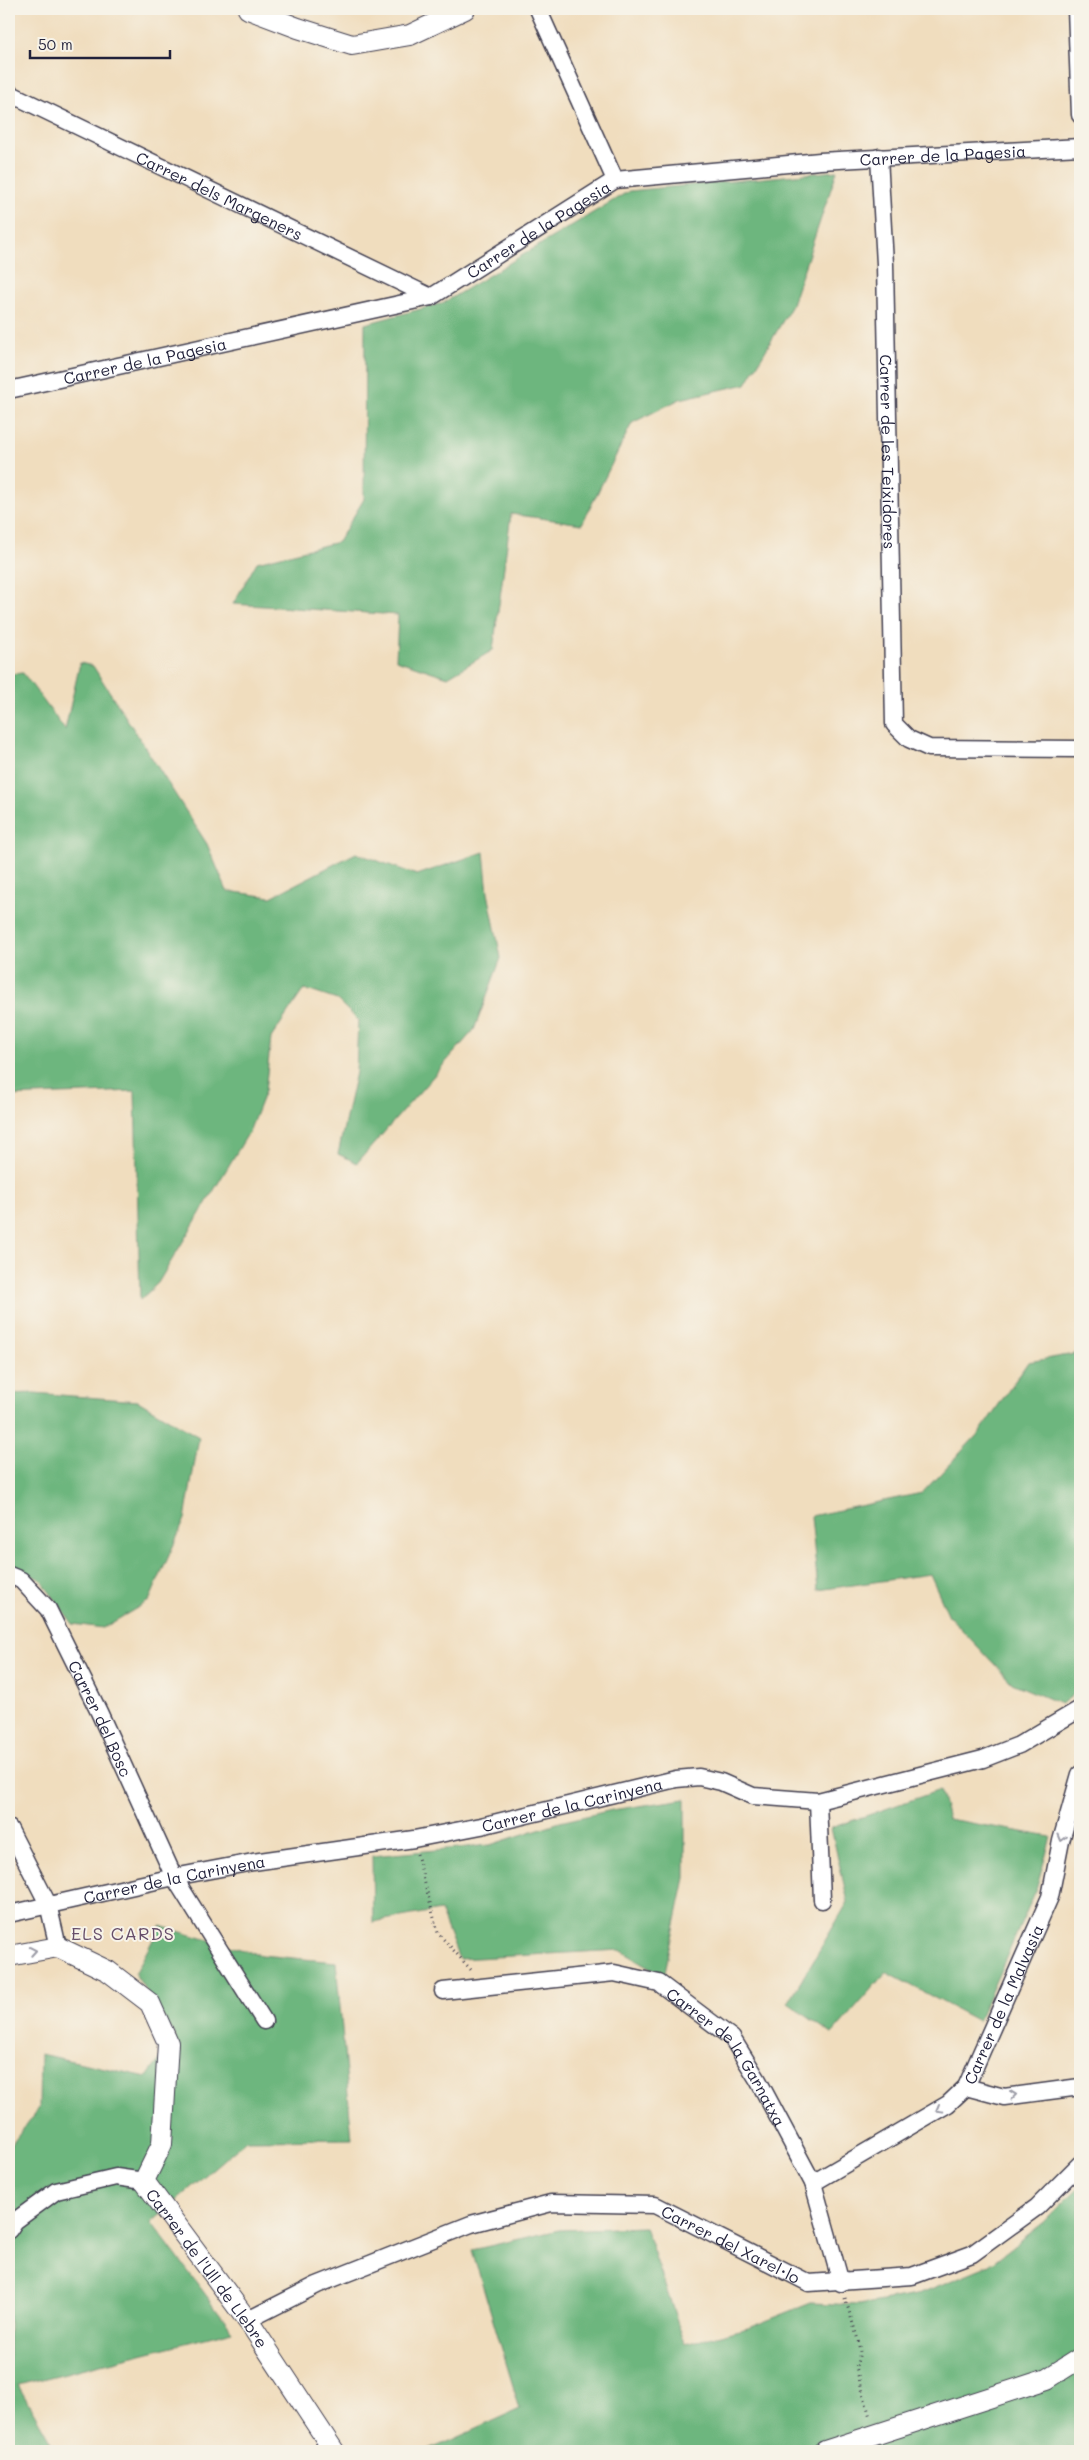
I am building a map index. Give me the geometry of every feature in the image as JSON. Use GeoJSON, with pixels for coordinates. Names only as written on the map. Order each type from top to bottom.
{"type":"FeatureCollection","features":[{"type":"Feature","properties":{"kind":"street"},"geometry":{"type":"LineString","coordinates":[[248,9],[298,28],[352,45],[410,35],[465,9]]}},
{"type":"Feature","properties":{"kind":"street"},"geometry":{"type":"LineString","coordinates":[[538,9],[615,180]]}},
{"type":"Feature","properties":{"kind":"street"},"geometry":{"type":"LineString","coordinates":[[1076,9],[1080,115]]}},
{"type":"Feature","properties":{"kind":"street","name":"Carrer dels Margeners"},"geometry":{"type":"LineString","coordinates":[[9,93],[431,297]]}},
{"type":"Feature","properties":{"kind":"street","name":"Carrer de la Pagesia"},"geometry":{"type":"LineString","coordinates":[[9,390],[431,297],[615,180],[820,160],[1080,147]]}},
{"type":"Feature","properties":{"kind":"street","name":"Carrer de les Teixidores"},"geometry":{"type":"LineString","coordinates":[[879,157],[885,264],[894,724],[909,739],[929,748],[1080,749]]}},
{"type":"Feature","properties":{"kind":"street","name":"Carrer del Bosc"},"geometry":{"type":"LineString","coordinates":[[9,1575],[21,1580],[48,1609],[99,1712],[174,1877],[264,2021]]}},
{"type":"Feature","properties":{"kind":"street","name":"Carrer de la Carinyena"},"geometry":{"type":"LineString","coordinates":[[9,1914],[174,1877],[253,1862],[414,1839],[481,1826],[676,1778],[699,1777],[721,1782],[753,1796],[818,1801],[984,1759],[1019,1746],[1080,1709]]}},
{"type":"Feature","properties":{"kind":"street","name":"Carrer de la Malvasia"},"geometry":{"type":"LineString","coordinates":[[813,2183],[948,2104],[966,2086],[1050,1897],[1061,1841],[1080,1774]]}},
{"type":"Feature","properties":{"kind":"street"},"geometry":{"type":"LineString","coordinates":[[818,1801],[822,1900]]}},
{"type":"Feature","properties":{"kind":"street"},"geometry":{"type":"LineString","coordinates":[[9,1828],[48,1904],[58,1947],[9,1956]]}},
{"type":"Feature","properties":{"kind":"street","name":"Carrer de l'Ull de Llebre"},"geometry":{"type":"LineString","coordinates":[[58,1947],[108,1971],[150,2004],[168,2043],[162,2144],[144,2180],[248,2320],[334,2451]]}},
{"type":"Feature","properties":{"kind":"street","name":"Carrer de la Garnatxa"},"geometry":{"type":"LineString","coordinates":[[443,1991],[614,1973],[659,1983],[732,2038],[758,2080],[813,2183],[841,2283]]}},
{"type":"Feature","properties":{"kind":"street"},"geometry":{"type":"LineString","coordinates":[[966,2086],[1004,2096],[1080,2087]]}},
{"type":"Feature","properties":{"kind":"street","name":"Carrer del Xarel·lo"},"geometry":{"type":"LineString","coordinates":[[248,2320],[317,2285],[471,2224],[552,2203],[655,2205],[809,2283],[841,2283],[912,2276],[972,2254],[1037,2207],[1080,2164]]}},
{"type":"Feature","properties":{"kind":"street"},"geometry":{"type":"LineString","coordinates":[[9,2230],[15,2221],[56,2191],[116,2177],[144,2180]]}},
{"type":"Feature","properties":{"kind":"street"},"geometry":{"type":"LineString","coordinates":[[825,2451],[1048,2379],[1080,2358]]}},
{"type":"Feature","properties":{"kind":"path"},"geometry":{"type":"LineString","coordinates":[[414,1839],[438,1933],[487,1987]]}},
{"type":"Feature","properties":{"kind":"path"},"geometry":{"type":"LineString","coordinates":[[841,2283],[858,2340],[860,2352],[856,2368],[875,2435]]}},
{"type":"Feature","properties":{"kind":"green space"},"geometry":{"type":"Polygon","coordinates":[[[837,171],[791,307],[746,384],[680,399],[632,423],[582,524],[511,514],[493,650],[448,677],[396,660],[398,615],[233,604],[257,562],[338,542],[364,499],[365,324],[443,303],[629,191],[837,171]]]}},
{"type":"Feature","properties":{"kind":"green space"},"geometry":{"type":"Polygon","coordinates":[[[80,663],[93,666],[207,844],[227,891],[271,897],[356,853],[417,875],[484,852],[488,893],[501,958],[474,1030],[357,1163],[338,1154],[356,1072],[358,1020],[337,1000],[304,989],[271,1038],[265,1091],[249,1132],[158,1283],[140,1300],[135,1091],[9,1096],[9,674],[23,673],[65,730],[80,663]]]}},
{"type":"Feature","properties":{"kind":"green space"},"geometry":{"type":"Polygon","coordinates":[[[1080,1353],[1080,1690],[1061,1704],[1012,1683],[949,1616],[930,1574],[818,1590],[811,1516],[922,1493],[980,1432],[1028,1362],[1080,1353]]]}},
{"type":"Feature","properties":{"kind":"green space"},"geometry":{"type":"Polygon","coordinates":[[[34,1393],[138,1401],[199,1437],[185,1519],[149,1601],[103,1628],[73,1624],[40,1579],[9,1565],[9,1394],[34,1393]]]}},
{"type":"Feature","properties":{"kind":"green space"},"geometry":{"type":"Polygon","coordinates":[[[940,1790],[948,1819],[1051,1837],[1036,1890],[978,2021],[886,1972],[832,2034],[788,2003],[848,1902],[831,1828],[940,1790]]]}},
{"type":"Feature","properties":{"kind":"green space"},"geometry":{"type":"Polygon","coordinates":[[[685,1799],[685,1878],[664,1976],[620,1950],[459,1959],[440,1910],[373,1922],[372,1856],[490,1845],[560,1822],[612,1810],[685,1799]]]}},
{"type":"Feature","properties":{"kind":"green space"},"geometry":{"type":"Polygon","coordinates":[[[160,1926],[261,1955],[336,1962],[352,2139],[246,2140],[151,2222],[233,2331],[18,2385],[56,2451],[9,2451],[9,2148],[39,2108],[40,2054],[147,2077],[176,2037],[135,1974],[160,1926]]]}},
{"type":"Feature","properties":{"kind":"green space"},"geometry":{"type":"Polygon","coordinates":[[[1080,2186],[1080,2444],[1070,2451],[427,2451],[520,2409],[472,2250],[559,2230],[645,2227],[685,2344],[748,2328],[811,2303],[859,2305],[916,2295],[989,2265],[1043,2223],[1080,2186]]]}},
{"type":"Feature","properties":{"kind":"district","name":"ELS CARDS"},"geometry":{"type":"Point","coordinates":[123,1933]}}]}
